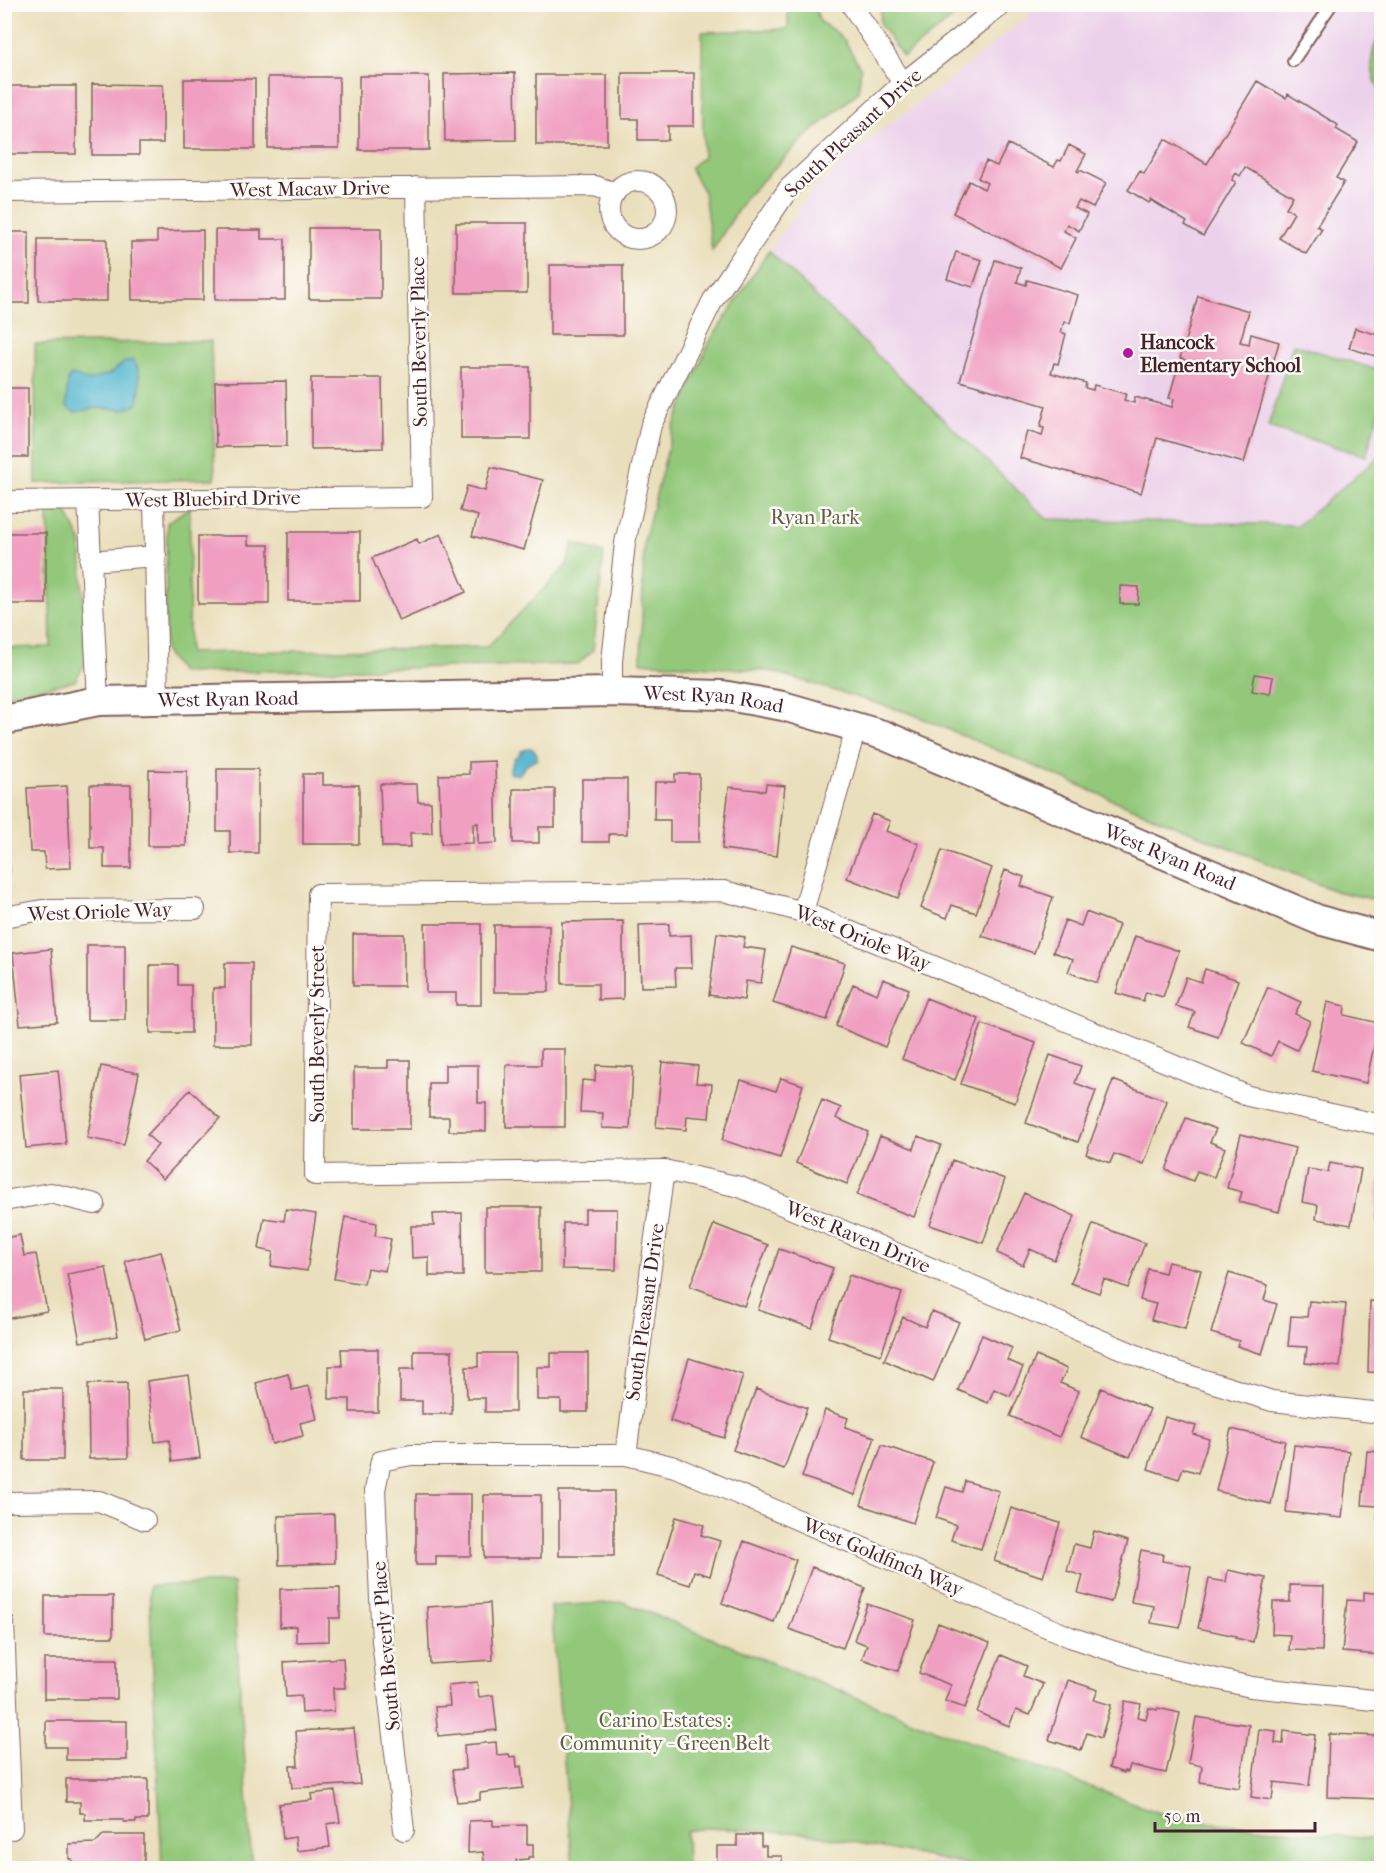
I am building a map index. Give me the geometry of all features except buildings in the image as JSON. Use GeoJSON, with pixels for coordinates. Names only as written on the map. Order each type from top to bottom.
{"type":"FeatureCollection","features":[{"type":"Feature","properties":{"kind":"street"},"geometry":{"type":"LineString","coordinates":[[851,4],[903,83]]}},
{"type":"Feature","properties":{"kind":"street","name":"South Pleasant Drive"},"geometry":{"type":"LineString","coordinates":[[612,692],[612,661],[625,543],[651,425],[713,300],[787,191],[903,83],[1003,4]]}},
{"type":"Feature","properties":{"kind":"street","name":"West Macaw Drive"},"geometry":{"type":"LineString","coordinates":[[4,192],[595,186],[615,193]]}},
{"type":"Feature","properties":{"kind":"street","name":"South Beverly Place"},"geometry":{"type":"LineString","coordinates":[[416,187],[422,497]]}},
{"type":"Feature","properties":{"kind":"street","name":"West Bluebird Drive"},"geometry":{"type":"LineString","coordinates":[[4,501],[422,497]]}},
{"type":"Feature","properties":{"kind":"street"},"geometry":{"type":"LineString","coordinates":[[154,499],[158,699]]}},
{"type":"Feature","properties":{"kind":"street"},"geometry":{"type":"LineString","coordinates":[[88,500],[98,701]]}},
{"type":"Feature","properties":{"kind":"street"},"geometry":{"type":"LineString","coordinates":[[90,561],[156,556]]}},
{"type":"Feature","properties":{"kind":"street","name":"West Ryan Road"},"geometry":{"type":"LineString","coordinates":[[4,720],[98,701],[612,692],[722,694],[783,706],[883,735],[1319,920],[1382,937]]}},
{"type":"Feature","properties":{"kind":"street"},"geometry":{"type":"LineString","coordinates":[[803,912],[856,728]]}},
{"type":"Feature","properties":{"kind":"street","name":"West Oriole Way"},"geometry":{"type":"LineString","coordinates":[[318,894],[724,891],[803,912],[1248,1096],[1382,1125]]}},
{"type":"Feature","properties":{"kind":"street","name":"South Beverly Street"},"geometry":{"type":"LineString","coordinates":[[315,1175],[318,894]]}},
{"type":"Feature","properties":{"kind":"street","name":"West Oriole Way"},"geometry":{"type":"LineString","coordinates":[[4,917],[42,910],[195,909]]}},
{"type":"Feature","properties":{"kind":"street","name":"South Pleasant Drive"},"geometry":{"type":"LineString","coordinates":[[626,1455],[664,1170]]}},
{"type":"Feature","properties":{"kind":"street","name":"West Raven Drive"},"geometry":{"type":"LineString","coordinates":[[315,1175],[664,1170],[740,1187],[1169,1369],[1272,1401],[1382,1413]]}},
{"type":"Feature","properties":{"kind":"street"},"geometry":{"type":"LineString","coordinates":[[4,1201],[50,1193],[95,1204]]}},
{"type":"Feature","properties":{"kind":"street","name":"West Goldfinch Way"},"geometry":{"type":"LineString","coordinates":[[381,1461],[411,1455],[626,1455],[675,1467],[1070,1637],[1142,1661],[1251,1687],[1382,1701]]}},
{"type":"Feature","properties":{"kind":"street","name":"South Beverly Place"},"geometry":{"type":"LineString","coordinates":[[381,1461],[375,1490],[382,1641],[404,1830]]}},
{"type":"Feature","properties":{"kind":"street"},"geometry":{"type":"LineString","coordinates":[[4,1502],[99,1501],[145,1520]]}},
{"type":"Feature","properties":{"kind":"street"},"geometry":{"type":"LineString","coordinates":[[4,1623],[12,1829]]}},
{"type":"Feature","properties":{"kind":"lane"},"geometry":{"type":"LineString","coordinates":[[1293,61],[1332,4]]}},
{"type":"Feature","properties":{"kind":"shaded area","name":"Hancock Elementary School"},"geometry":{"type":"Polygon","coordinates":[[[1041,5],[1381,5],[1381,455],[1298,525],[1046,519],[769,251],[810,194],[874,135],[952,78],[1041,5]]]}},
{"type":"Feature","properties":{"kind":"green space"},"geometry":{"type":"Polygon","coordinates":[[[788,5],[814,5],[820,22],[845,41],[861,69],[858,92],[802,140],[746,197],[712,251],[704,192],[690,168],[703,157],[702,32],[788,29],[788,5]]]}},
{"type":"Feature","properties":{"kind":"green space"},"geometry":{"type":"Polygon","coordinates":[[[881,5],[970,5],[903,57],[880,24],[881,5]]]}},
{"type":"Feature","properties":{"kind":"green space"},"geometry":{"type":"Polygon","coordinates":[[[1381,33],[1382,92],[1374,78],[1372,63],[1374,48],[1381,33]]]}},
{"type":"Feature","properties":{"kind":"green space","name":"Ryan Park"},"geometry":{"type":"Polygon","coordinates":[[[769,251],[1047,519],[1298,525],[1381,455],[1381,901],[1335,891],[912,714],[770,671],[641,662],[644,541],[674,425],[710,341],[769,251]]]}},
{"type":"Feature","properties":{"kind":"green space"},"geometry":{"type":"Polygon","coordinates":[[[211,341],[215,479],[36,483],[35,344],[211,341]]]}},
{"type":"Feature","properties":{"kind":"green space"},"geometry":{"type":"Polygon","coordinates":[[[1293,344],[1381,371],[1381,404],[1366,456],[1268,427],[1293,344]]]}},
{"type":"Feature","properties":{"kind":"green space"},"geometry":{"type":"Polygon","coordinates":[[[190,507],[189,653],[487,647],[567,565],[573,543],[604,553],[593,650],[578,664],[181,673],[165,652],[167,523],[190,507]]]}},
{"type":"Feature","properties":{"kind":"green space"},"geometry":{"type":"Polygon","coordinates":[[[48,511],[67,513],[81,541],[85,663],[75,681],[5,696],[4,648],[51,647],[48,511]]]}},
{"type":"Feature","properties":{"kind":"green space"},"geometry":{"type":"Polygon","coordinates":[[[233,1583],[252,1868],[162,1868],[149,1586],[233,1583]]]}},
{"type":"Feature","properties":{"kind":"green space","name":"Carino Estates : Community - Green Belt"},"geometry":{"type":"Polygon","coordinates":[[[623,1602],[914,1721],[1176,1819],[1381,1840],[1381,1868],[983,1868],[808,1833],[706,1828],[686,1831],[687,1868],[573,1868],[551,1606],[623,1602]]]}},
{"type":"Feature","properties":{"kind":"water"},"geometry":{"type":"Polygon","coordinates":[[[133,360],[139,375],[138,404],[122,410],[97,408],[74,412],[66,406],[68,380],[71,375],[92,380],[108,375],[125,362],[133,360]]]}},
{"type":"Feature","properties":{"kind":"water"},"geometry":{"type":"Polygon","coordinates":[[[529,748],[536,752],[536,760],[526,765],[519,775],[509,773],[514,758],[519,756],[521,751],[529,748]]]}},
{"type":"Feature","properties":{"kind":"place","name":"Hancock Elementary School"},"geometry":{"type":"Point","coordinates":[1128,353]}}]}
